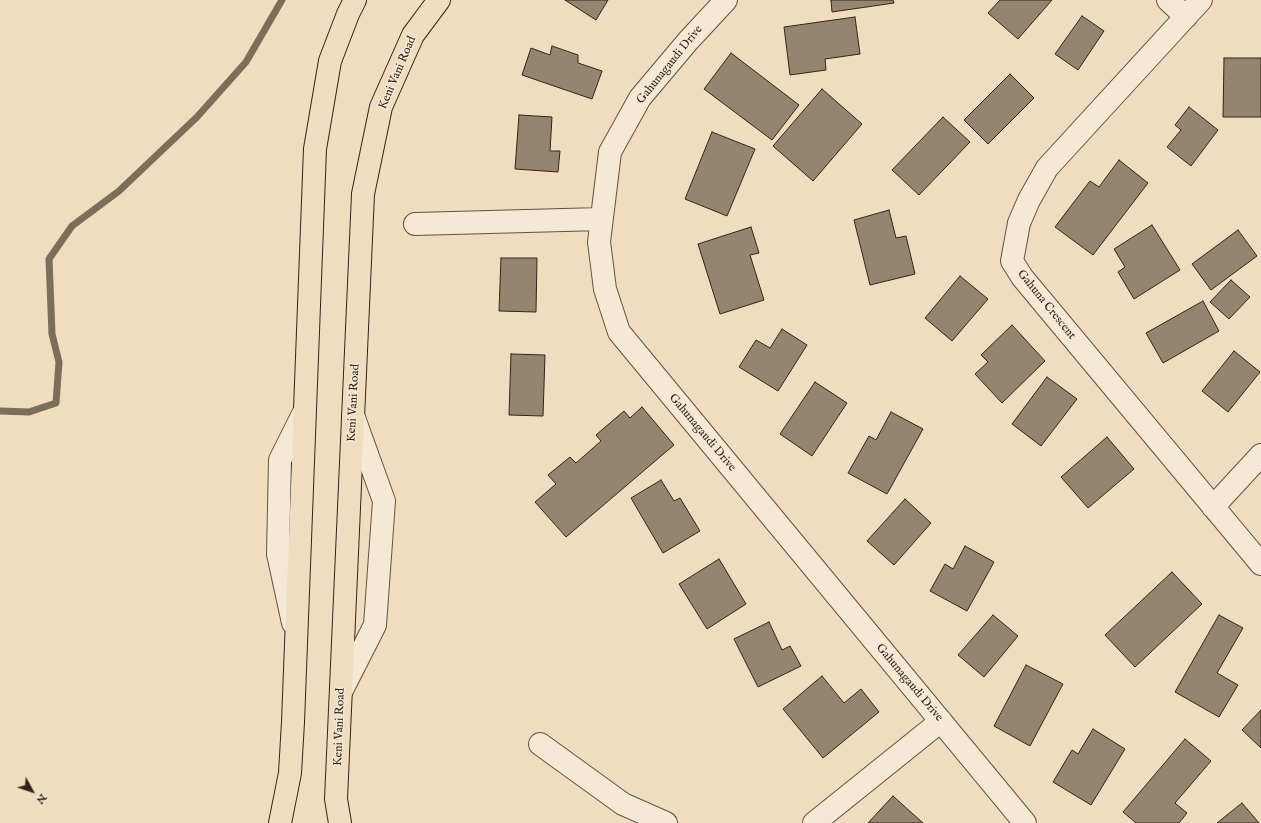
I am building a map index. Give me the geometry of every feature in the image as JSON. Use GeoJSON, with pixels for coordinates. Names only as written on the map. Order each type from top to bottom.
{"type":"FeatureCollection","features":[{"type":"Feature","properties":{"kind":"main road"},"geometry":{"type":"LineString","coordinates":[[280,823],[290,773],[315,149],[330,61],[354,0]]}},
{"type":"Feature","properties":{"kind":"main road","name":"Keni Vani Road"},"geometry":{"type":"LineString","coordinates":[[340,823],[336,799],[363,194],[381,107],[414,35],[439,0]]}},
{"type":"Feature","properties":{"kind":"street","name":"Gahunagaudi Drive"},"geometry":{"type":"LineString","coordinates":[[726,0],[688,41],[640,98],[610,152],[598,242],[605,289],[619,332],[1025,823]]}},
{"type":"Feature","properties":{"kind":"street"},"geometry":{"type":"LineString","coordinates":[[1168,0],[1186,17]]}},
{"type":"Feature","properties":{"kind":"street","name":"Gahuna Crescent"},"geometry":{"type":"LineString","coordinates":[[1201,0],[1047,168],[1029,200],[1019,223],[1012,261],[1022,277],[1261,564]]}},
{"type":"Feature","properties":{"kind":"street"},"geometry":{"type":"LineString","coordinates":[[415,224],[601,219]]}},
{"type":"Feature","properties":{"kind":"street"},"geometry":{"type":"LineString","coordinates":[[341,692],[375,625],[384,501],[353,415]]}},
{"type":"Feature","properties":{"kind":"street"},"geometry":{"type":"LineString","coordinates":[[1214,508],[1261,455]]}},
{"type":"Feature","properties":{"kind":"street"},"geometry":{"type":"LineString","coordinates":[[814,823],[940,721]]}},
{"type":"Feature","properties":{"kind":"street"},"geometry":{"type":"LineString","coordinates":[[540,744],[623,804],[666,823]]}},
{"type":"Feature","properties":{"kind":"building"},"geometry":{"type":"Polygon","coordinates":[[[565,0],[608,0],[596,20],[565,0]]]}},
{"type":"Feature","properties":{"kind":"building"},"geometry":{"type":"Polygon","coordinates":[[[831,0],[893,0],[894,3],[832,12],[831,0]]]}},
{"type":"Feature","properties":{"kind":"building"},"geometry":{"type":"Polygon","coordinates":[[[1000,0],[1052,0],[1018,39],[988,13],[1000,0]]]}},
{"type":"Feature","properties":{"kind":"building"},"geometry":{"type":"Polygon","coordinates":[[[1082,16],[1104,31],[1078,70],[1055,54],[1082,16]]]}},
{"type":"Feature","properties":{"kind":"building"},"geometry":{"type":"Polygon","coordinates":[[[855,17],[860,54],[825,59],[826,70],[790,75],[784,27],[855,17]]]}},
{"type":"Feature","properties":{"kind":"building"},"geometry":{"type":"Polygon","coordinates":[[[552,46],[578,55],[578,63],[602,71],[592,99],[522,75],[531,48],[550,55],[552,46]]]}},
{"type":"Feature","properties":{"kind":"building"},"geometry":{"type":"Polygon","coordinates":[[[731,53],[799,105],[772,140],[704,89],[731,53]]]}},
{"type":"Feature","properties":{"kind":"building"},"geometry":{"type":"Polygon","coordinates":[[[1224,58],[1261,58],[1261,117],[1223,117],[1224,58]]]}},
{"type":"Feature","properties":{"kind":"building"},"geometry":{"type":"Polygon","coordinates":[[[1010,74],[1034,98],[988,144],[964,120],[1010,74]]]}},
{"type":"Feature","properties":{"kind":"building"},"geometry":{"type":"Polygon","coordinates":[[[822,89],[862,124],[813,181],[773,146],[822,89]]]}},
{"type":"Feature","properties":{"kind":"building"},"geometry":{"type":"Polygon","coordinates":[[[1189,107],[1218,130],[1191,166],[1167,147],[1181,130],[1175,125],[1189,107]]]}},
{"type":"Feature","properties":{"kind":"building"},"geometry":{"type":"Polygon","coordinates":[[[519,115],[552,117],[550,151],[560,151],[558,172],[515,169],[519,115]]]}},
{"type":"Feature","properties":{"kind":"building"},"geometry":{"type":"Polygon","coordinates":[[[943,117],[970,142],[919,195],[892,170],[943,117]]]}},
{"type":"Feature","properties":{"kind":"building"},"geometry":{"type":"Polygon","coordinates":[[[712,132],[755,149],[727,216],[685,199],[712,132]]]}},
{"type":"Feature","properties":{"kind":"building"},"geometry":{"type":"Polygon","coordinates":[[[1119,160],[1148,183],[1093,255],[1055,227],[1090,181],[1099,187],[1119,160]]]}},
{"type":"Feature","properties":{"kind":"building"},"geometry":{"type":"Polygon","coordinates":[[[889,210],[896,238],[906,236],[915,274],[870,285],[854,220],[889,210]]]}},
{"type":"Feature","properties":{"kind":"building"},"geometry":{"type":"Polygon","coordinates":[[[1152,225],[1180,270],[1134,299],[1118,272],[1125,267],[1114,249],[1152,225]]]}},
{"type":"Feature","properties":{"kind":"building"},"geometry":{"type":"Polygon","coordinates":[[[751,227],[759,253],[750,255],[764,300],[720,314],[698,244],[751,227]]]}},
{"type":"Feature","properties":{"kind":"building"},"geometry":{"type":"Polygon","coordinates":[[[1238,230],[1257,256],[1211,290],[1192,264],[1238,230]]]}},
{"type":"Feature","properties":{"kind":"building"},"geometry":{"type":"Polygon","coordinates":[[[501,258],[537,258],[536,312],[499,311],[501,258]]]}},
{"type":"Feature","properties":{"kind":"building"},"geometry":{"type":"Polygon","coordinates":[[[960,276],[988,299],[952,341],[925,318],[960,276]]]}},
{"type":"Feature","properties":{"kind":"building"},"geometry":{"type":"Polygon","coordinates":[[[1231,280],[1250,297],[1229,319],[1210,302],[1231,280]]]}},
{"type":"Feature","properties":{"kind":"building"},"geometry":{"type":"Polygon","coordinates":[[[1203,301],[1219,331],[1163,363],[1146,333],[1203,301]]]}},
{"type":"Feature","properties":{"kind":"building"},"geometry":{"type":"Polygon","coordinates":[[[1012,325],[1045,361],[1002,403],[975,374],[988,362],[981,355],[1012,325]]]}},
{"type":"Feature","properties":{"kind":"building"},"geometry":{"type":"Polygon","coordinates":[[[782,329],[807,345],[778,391],[739,367],[756,340],[770,348],[782,329]]]}},
{"type":"Feature","properties":{"kind":"building"},"geometry":{"type":"Polygon","coordinates":[[[1234,351],[1260,372],[1228,412],[1202,391],[1234,351]]]}},
{"type":"Feature","properties":{"kind":"building"},"geometry":{"type":"Polygon","coordinates":[[[511,354],[545,355],[543,416],[509,415],[511,354]]]}},
{"type":"Feature","properties":{"kind":"building"},"geometry":{"type":"Polygon","coordinates":[[[1047,377],[1077,399],[1041,446],[1012,424],[1047,377]]]}},
{"type":"Feature","properties":{"kind":"building"},"geometry":{"type":"Polygon","coordinates":[[[815,382],[847,403],[812,456],[780,434],[815,382]]]}},
{"type":"Feature","properties":{"kind":"building"},"geometry":{"type":"Polygon","coordinates":[[[642,407],[674,445],[566,537],[535,502],[556,484],[548,475],[570,457],[576,463],[601,441],[596,435],[624,411],[630,418],[642,407]]]}},
{"type":"Feature","properties":{"kind":"building"},"geometry":{"type":"Polygon","coordinates":[[[891,412],[923,429],[887,494],[848,473],[869,436],[876,440],[891,412]]]}},
{"type":"Feature","properties":{"kind":"building"},"geometry":{"type":"Polygon","coordinates":[[[1107,437],[1134,469],[1088,508],[1061,477],[1107,437]]]}},
{"type":"Feature","properties":{"kind":"building"},"geometry":{"type":"Polygon","coordinates":[[[661,480],[674,501],[680,498],[700,531],[663,553],[631,498],[661,480]]]}},
{"type":"Feature","properties":{"kind":"building"},"geometry":{"type":"Polygon","coordinates":[[[905,499],[931,523],[894,565],[867,541],[905,499]]]}},
{"type":"Feature","properties":{"kind":"building"},"geometry":{"type":"Polygon","coordinates":[[[965,546],[994,562],[967,611],[930,591],[945,564],[953,569],[965,546]]]}},
{"type":"Feature","properties":{"kind":"building"},"geometry":{"type":"Polygon","coordinates":[[[719,559],[746,604],[707,629],[679,584],[719,559]]]}},
{"type":"Feature","properties":{"kind":"building"},"geometry":{"type":"Polygon","coordinates":[[[1172,572],[1202,604],[1135,667],[1105,635],[1172,572]]]}},
{"type":"Feature","properties":{"kind":"building"},"geometry":{"type":"Polygon","coordinates":[[[993,615],[1018,636],[984,677],[958,655],[993,615]]]}},
{"type":"Feature","properties":{"kind":"building"},"geometry":{"type":"Polygon","coordinates":[[[1219,615],[1243,628],[1217,673],[1238,685],[1219,717],[1175,692],[1219,615]]]}},
{"type":"Feature","properties":{"kind":"building"},"geometry":{"type":"Polygon","coordinates":[[[769,622],[782,650],[790,646],[801,666],[758,687],[734,639],[769,622]]]}},
{"type":"Feature","properties":{"kind":"building"},"geometry":{"type":"Polygon","coordinates":[[[1026,665],[1063,684],[1030,746],[994,726],[1026,665]]]}},
{"type":"Feature","properties":{"kind":"building"},"geometry":{"type":"Polygon","coordinates":[[[822,676],[844,703],[861,689],[879,712],[823,758],[783,709],[822,676]]]}},
{"type":"Feature","properties":{"kind":"building"},"geometry":{"type":"Polygon","coordinates":[[[1261,710],[1261,748],[1242,730],[1261,710]]]}},
{"type":"Feature","properties":{"kind":"building"},"geometry":{"type":"Polygon","coordinates":[[[1093,729],[1125,749],[1091,805],[1053,782],[1072,750],[1078,754],[1093,729]]]}},
{"type":"Feature","properties":{"kind":"building"},"geometry":{"type":"Polygon","coordinates":[[[1185,739],[1211,761],[1175,803],[1187,813],[1179,823],[1136,823],[1123,812],[1185,739]]]}},
{"type":"Feature","properties":{"kind":"building"},"geometry":{"type":"Polygon","coordinates":[[[893,796],[923,823],[868,823],[893,796]]]}},
{"type":"Feature","properties":{"kind":"building"},"geometry":{"type":"Polygon","coordinates":[[[1242,803],[1259,823],[1217,823],[1242,803]]]}},
{"type":"Feature","properties":{"kind":"waterway"},"geometry":{"type":"LineString","coordinates":[[0,411],[29,412],[56,403],[59,362],[52,334],[49,259],[72,226],[119,191],[197,117],[246,62],[282,0]]}}]}
